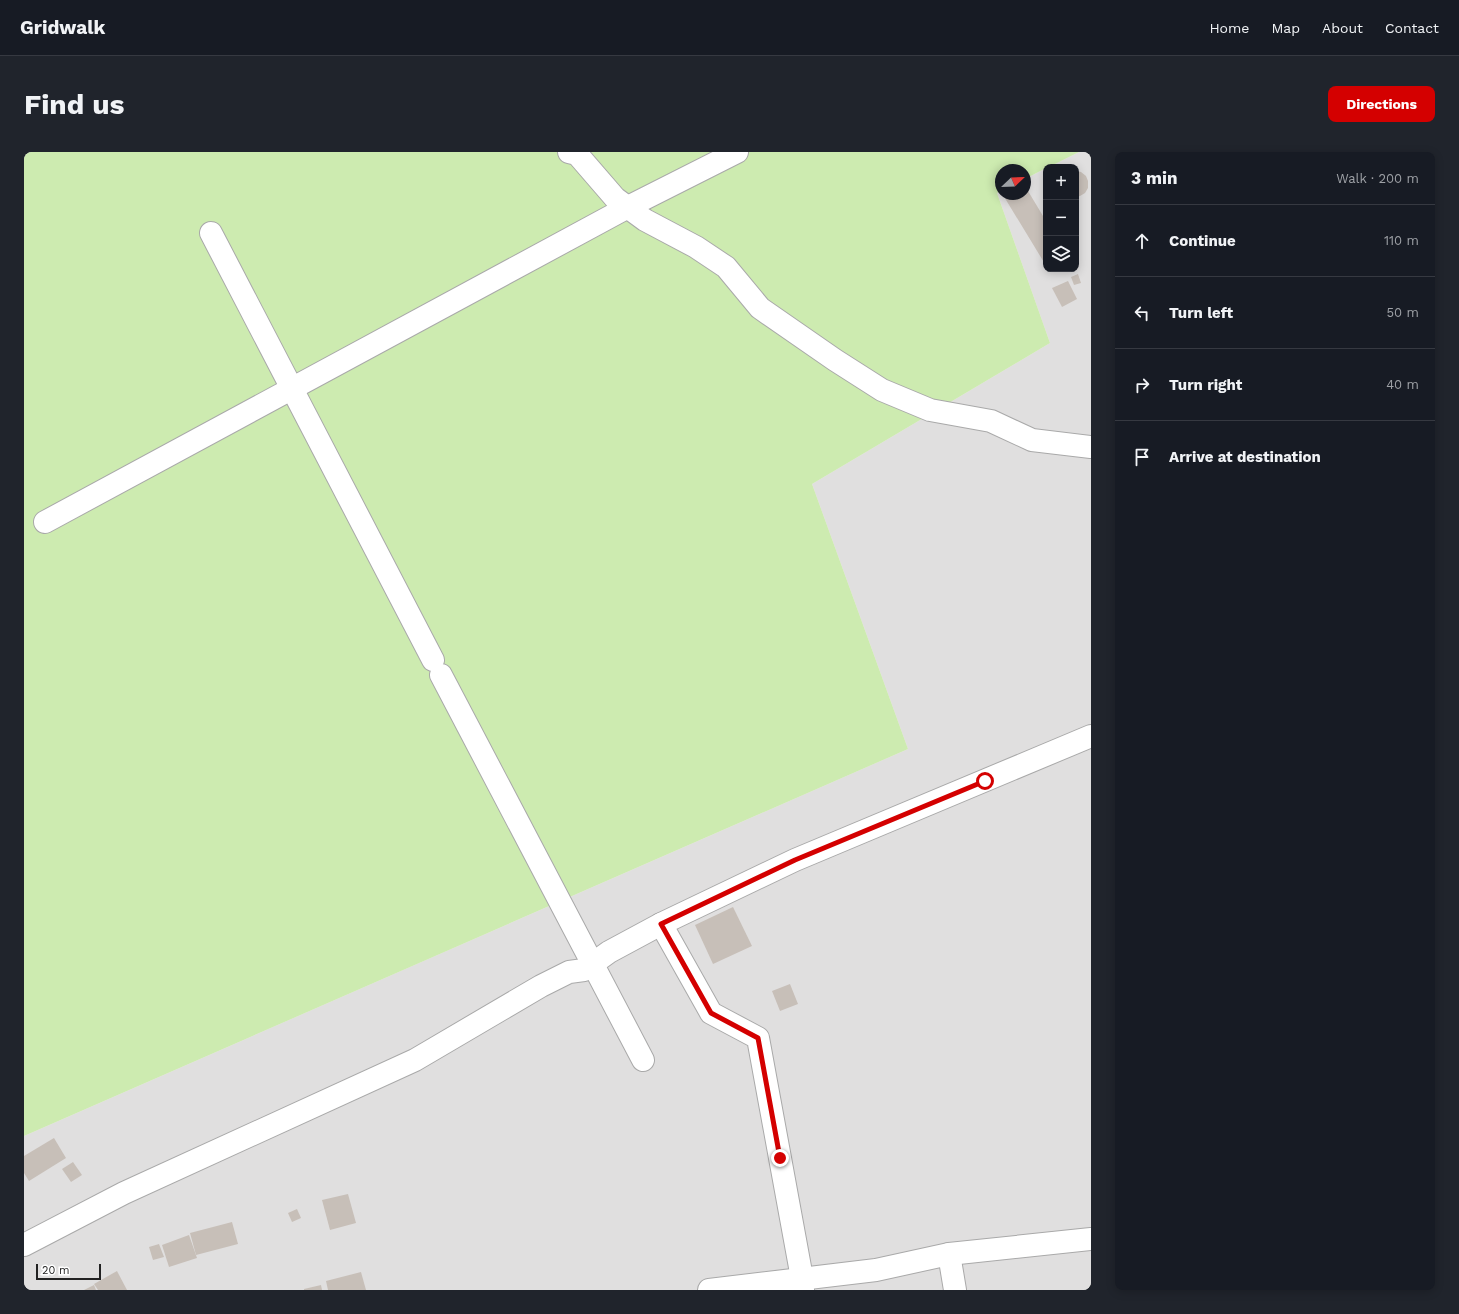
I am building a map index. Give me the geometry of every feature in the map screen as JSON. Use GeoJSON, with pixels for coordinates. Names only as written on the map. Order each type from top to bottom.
{"type":"FeatureCollection","features":[{"type":"Feature","properties":{"kind":"street"},"geometry":{"type":"LineString","coordinates":[[569,152],[576,154],[614,198],[645,220],[696,247],[726,267],[760,308],[835,360],[882,390],[930,410],[991,421],[1032,440],[1091,447]]}},
{"type":"Feature","properties":{"kind":"street"},"geometry":{"type":"LineString","coordinates":[[45,522],[628,207],[737,152]]}},
{"type":"Feature","properties":{"kind":"street"},"geometry":{"type":"LineString","coordinates":[[211,233],[643,1060]]}},
{"type":"Feature","properties":{"kind":"street"},"geometry":{"type":"LineString","coordinates":[[24,1245],[124,1193],[415,1060],[541,986],[569,972],[584,970],[609,952],[661,924],[795,860],[1091,736]]}},
{"type":"Feature","properties":{"kind":"street"},"geometry":{"type":"LineString","coordinates":[[661,924],[711,1013],[758,1038],[803,1284]]}},
{"type":"Feature","properties":{"kind":"street"},"geometry":{"type":"LineString","coordinates":[[709,1290],[803,1284],[949,1254],[1091,1239]]}},
{"type":"Feature","properties":{"kind":"street"},"geometry":{"type":"LineString","coordinates":[[949,1254],[955,1290]]}},
{"type":"Feature","properties":{"kind":"shaded area"},"geometry":{"type":"Polygon","coordinates":[[[1079,152],[1091,152],[1091,1290],[24,1290],[24,1136],[908,749],[812,484],[1050,343],[999,200],[1031,200],[1031,176],[1043,170],[1043,272],[1079,272],[1079,164],[1055,164],[1079,152]]]}},
{"type":"Feature","properties":{"kind":"green space"},"geometry":{"type":"Polygon","coordinates":[[[24,152],[1079,152],[1055,164],[1043,164],[1043,170],[1031,176],[1031,164],[995,164],[995,200],[999,200],[1050,343],[812,484],[908,749],[24,1136],[24,152]]]}},
{"type":"Feature","properties":{"kind":"building"},"geometry":{"type":"Polygon","coordinates":[[[1079,172],[1086,176],[1088,181],[1088,188],[1085,193],[1080,196],[1079,172]]]}},
{"type":"Feature","properties":{"kind":"building"},"geometry":{"type":"Polygon","coordinates":[[[1031,196],[1043,216],[1043,261],[1006,200],[1031,200],[1031,196]]]}},
{"type":"Feature","properties":{"kind":"building"},"geometry":{"type":"Polygon","coordinates":[[[1078,274],[1081,283],[1074,285],[1071,277],[1078,274]]]}},
{"type":"Feature","properties":{"kind":"building"},"geometry":{"type":"Polygon","coordinates":[[[1068,281],[1077,299],[1062,307],[1052,288],[1068,281]]]}},
{"type":"Feature","properties":{"kind":"building"},"geometry":{"type":"Polygon","coordinates":[[[733,907],[752,946],[713,964],[695,925],[733,907]]]}},
{"type":"Feature","properties":{"kind":"building"},"geometry":{"type":"Polygon","coordinates":[[[790,984],[798,1004],[780,1011],[772,991],[790,984]]]}},
{"type":"Feature","properties":{"kind":"building"},"geometry":{"type":"Polygon","coordinates":[[[54,1138],[66,1158],[29,1181],[24,1173],[24,1156],[54,1138]]]}},
{"type":"Feature","properties":{"kind":"building"},"geometry":{"type":"Polygon","coordinates":[[[73,1162],[82,1175],[71,1182],[62,1169],[73,1162]]]}},
{"type":"Feature","properties":{"kind":"building"},"geometry":{"type":"Polygon","coordinates":[[[348,1194],[356,1223],[330,1230],[322,1200],[348,1194]]]}},
{"type":"Feature","properties":{"kind":"building"},"geometry":{"type":"Polygon","coordinates":[[[297,1209],[301,1218],[292,1222],[288,1213],[297,1209]]]}},
{"type":"Feature","properties":{"kind":"building"},"geometry":{"type":"Polygon","coordinates":[[[232,1222],[238,1244],[196,1255],[190,1233],[232,1222]]]}},
{"type":"Feature","properties":{"kind":"building"},"geometry":{"type":"Polygon","coordinates":[[[189,1235],[197,1258],[169,1267],[162,1245],[189,1235]]]}},
{"type":"Feature","properties":{"kind":"building"},"geometry":{"type":"Polygon","coordinates":[[[159,1244],[164,1257],[153,1260],[149,1247],[159,1244]]]}},
{"type":"Feature","properties":{"kind":"building"},"geometry":{"type":"Polygon","coordinates":[[[117,1271],[127,1290],[98,1290],[94,1284],[117,1271]]]}},
{"type":"Feature","properties":{"kind":"building"},"geometry":{"type":"Polygon","coordinates":[[[361,1272],[366,1290],[328,1290],[326,1281],[361,1272]]]}},
{"type":"Feature","properties":{"kind":"building"},"geometry":{"type":"Polygon","coordinates":[[[94,1285],[96,1290],[84,1290],[94,1285]]]}},
{"type":"Feature","properties":{"kind":"building"},"geometry":{"type":"Polygon","coordinates":[[[321,1285],[322,1290],[304,1290],[304,1289],[321,1285]]]}},
{"type":"Feature","properties":{"kind":"route"},"geometry":{"type":"LineString","coordinates":[[780,1158],[758,1038],[711,1013],[661,924],[795,860],[985,781]]}}]}
